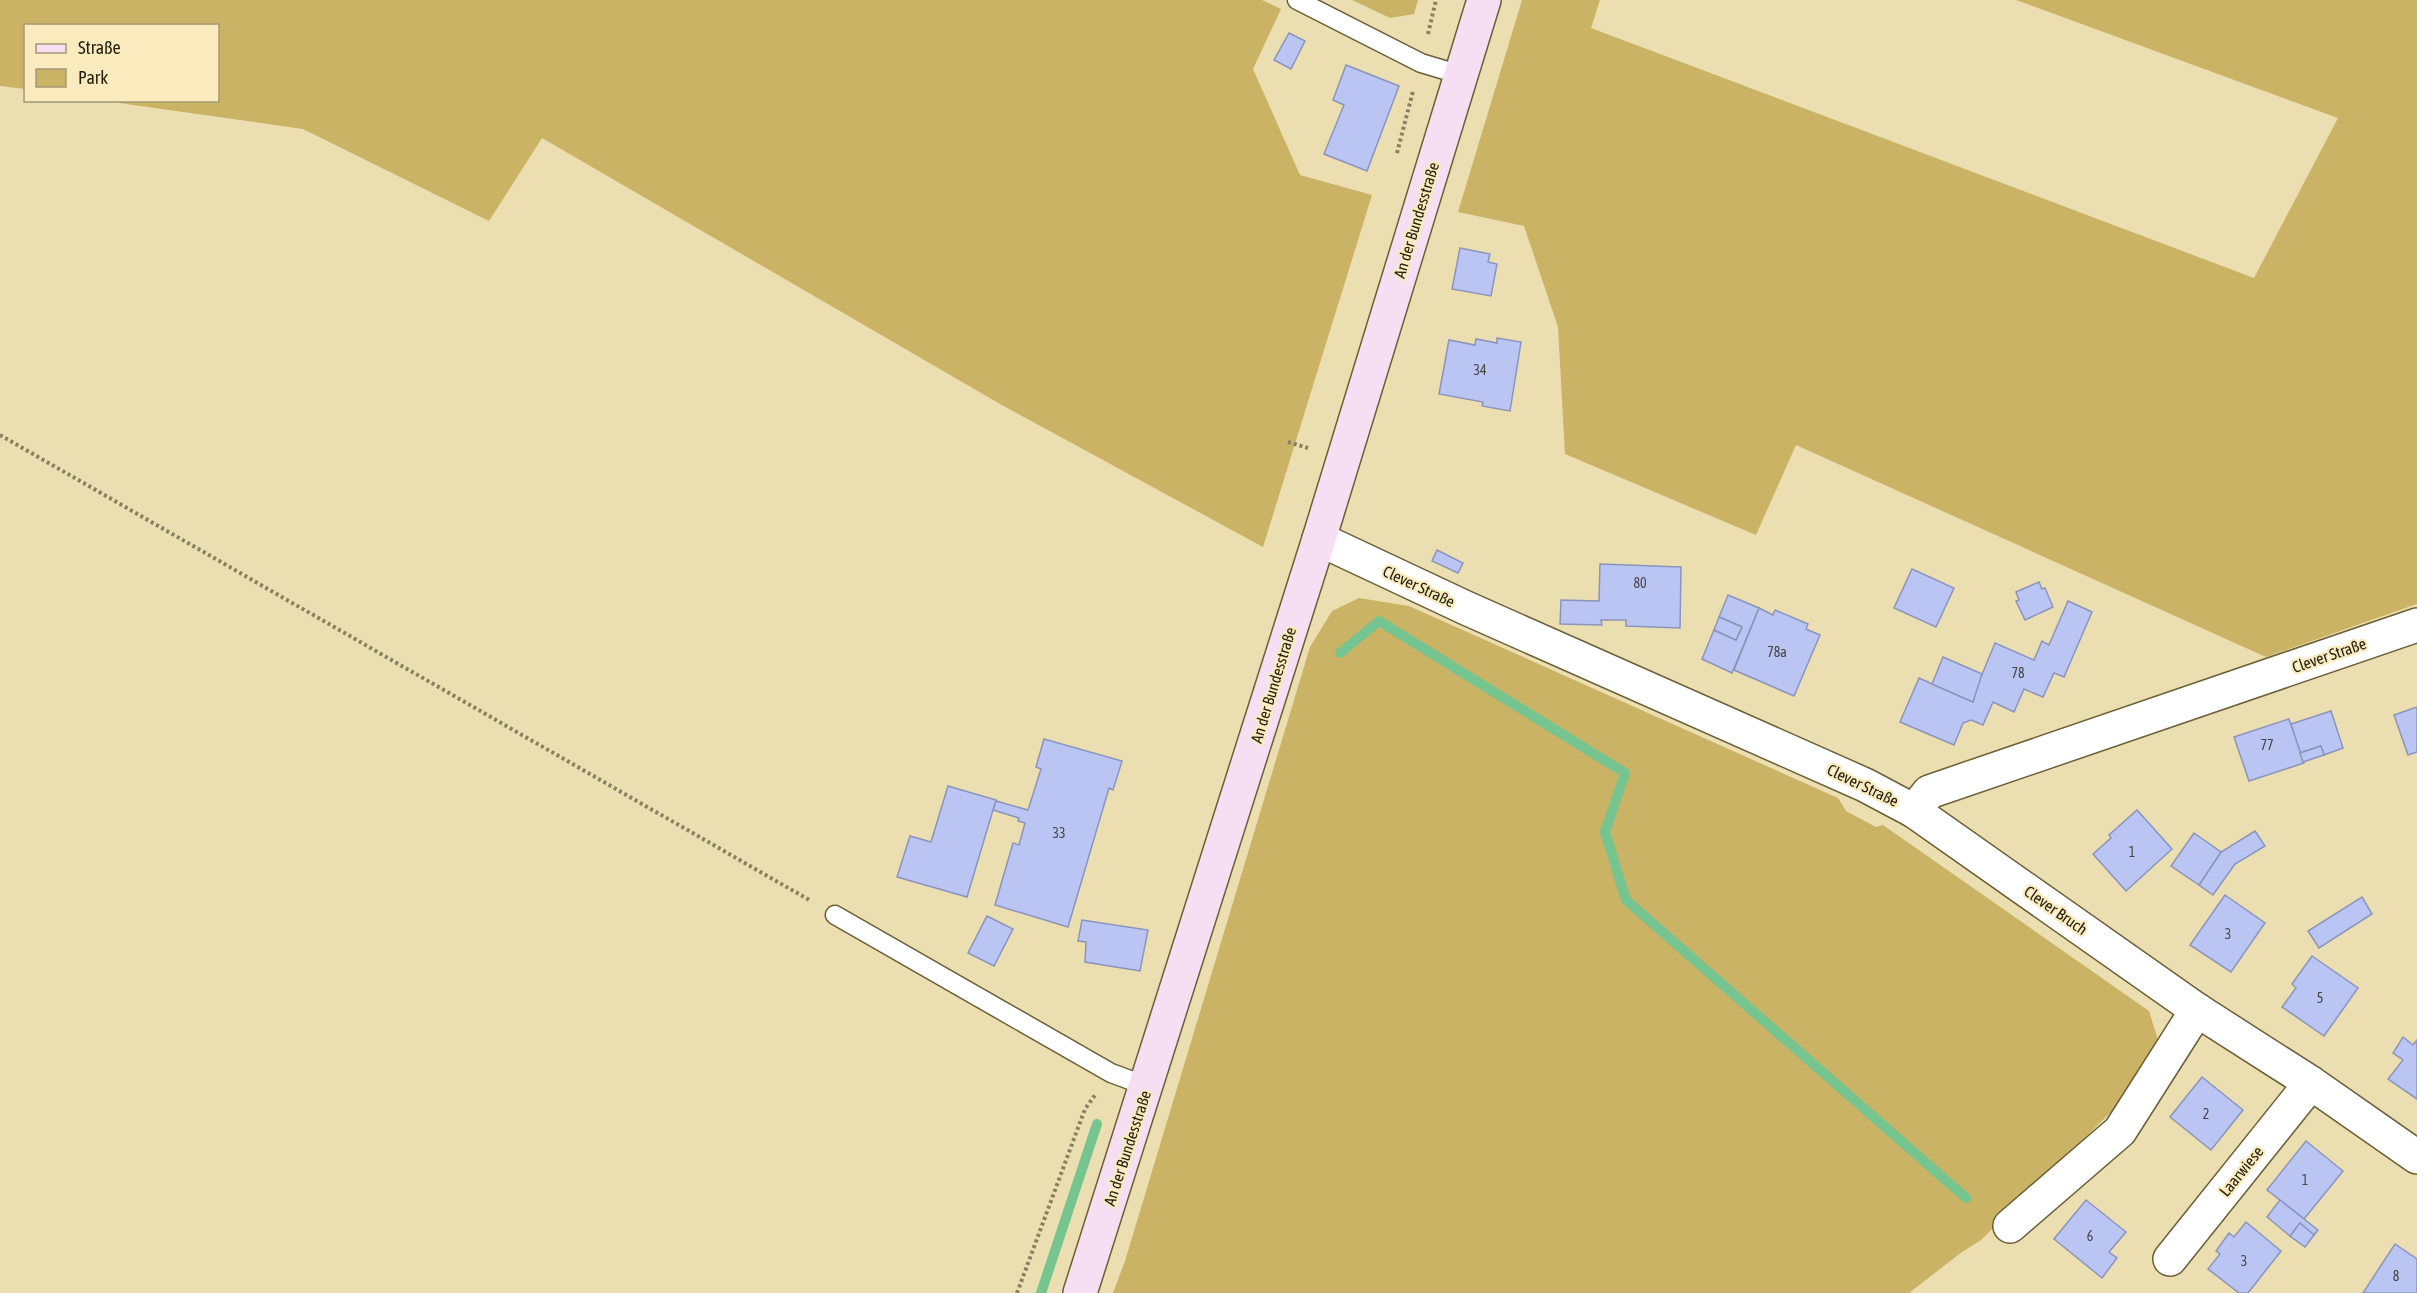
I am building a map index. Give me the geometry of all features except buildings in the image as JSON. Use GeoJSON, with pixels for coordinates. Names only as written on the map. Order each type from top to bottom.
{"type":"FeatureCollection","features":[{"type":"Feature","properties":{"kind":"main road","name":"An der Bundesstraße"},"geometry":{"type":"LineString","coordinates":[[1080,1293],[1319,539],[1484,0]]}},
{"type":"Feature","properties":{"kind":"street","name":"Clever Straße"},"geometry":{"type":"LineString","coordinates":[[1319,539],[1467,609],[1865,785],[1914,811],[1929,792],[2417,625]]}},
{"type":"Feature","properties":{"kind":"street","name":"Clever Bruch"},"geometry":{"type":"LineString","coordinates":[[1914,811],[2197,1010],[2312,1083],[2417,1157]]}},
{"type":"Feature","properties":{"kind":"street"},"geometry":{"type":"LineString","coordinates":[[2010,1226],[2120,1131],[2197,1010]]}},
{"type":"Feature","properties":{"kind":"street","name":"Laarwiese"},"geometry":{"type":"LineString","coordinates":[[2170,1259],[2312,1083]]}},
{"type":"Feature","properties":{"kind":"lane"},"geometry":{"type":"LineString","coordinates":[[1297,0],[1421,63],[1461,75]]}},
{"type":"Feature","properties":{"kind":"lane"},"geometry":{"type":"LineString","coordinates":[[835,915],[1111,1073],[1146,1086]]}},
{"type":"Feature","properties":{"kind":"path"},"geometry":{"type":"LineString","coordinates":[[0,435],[835,915]]}},
{"type":"Feature","properties":{"kind":"path"},"geometry":{"type":"LineString","coordinates":[[1017,1293],[1085,1109],[1111,1073]]}},
{"type":"Feature","properties":{"kind":"green space"},"geometry":{"type":"Polygon","coordinates":[[[0,0],[1262,0],[1281,9],[1253,69],[1300,175],[1372,195],[1263,547],[1000,404],[542,138],[489,221],[303,129],[112,102],[219,102],[219,24],[24,24],[24,89],[0,86],[0,0]]]}},
{"type":"Feature","properties":{"kind":"green space"},"geometry":{"type":"Polygon","coordinates":[[[1352,0],[1418,0],[1414,14],[1390,18],[1352,0]]]}},
{"type":"Feature","properties":{"kind":"green space"},"geometry":{"type":"Polygon","coordinates":[[[1522,0],[1600,0],[1591,28],[2254,278],[2338,118],[2016,0],[2417,0],[2417,604],[2266,657],[1796,445],[1756,535],[1565,454],[1558,327],[1524,226],[1458,212],[1522,0]]]}},
{"type":"Feature","properties":{"kind":"green space"},"geometry":{"type":"Polygon","coordinates":[[[1359,598],[1409,606],[1838,798],[1846,811],[1876,827],[1883,825],[2149,1011],[2159,1043],[2114,1109],[1981,1240],[1909,1293],[1113,1293],[1125,1261],[1310,647],[1332,611],[1359,598]]]}},
{"type":"Feature","properties":{"kind":"waterway"},"geometry":{"type":"LineString","coordinates":[[1340,653],[1379,621],[1625,773],[1605,832],[1626,900],[1966,1198]]}},
{"type":"Feature","properties":{"kind":"waterway"},"geometry":{"type":"LineString","coordinates":[[1041,1293],[1097,1124]]}}]}
